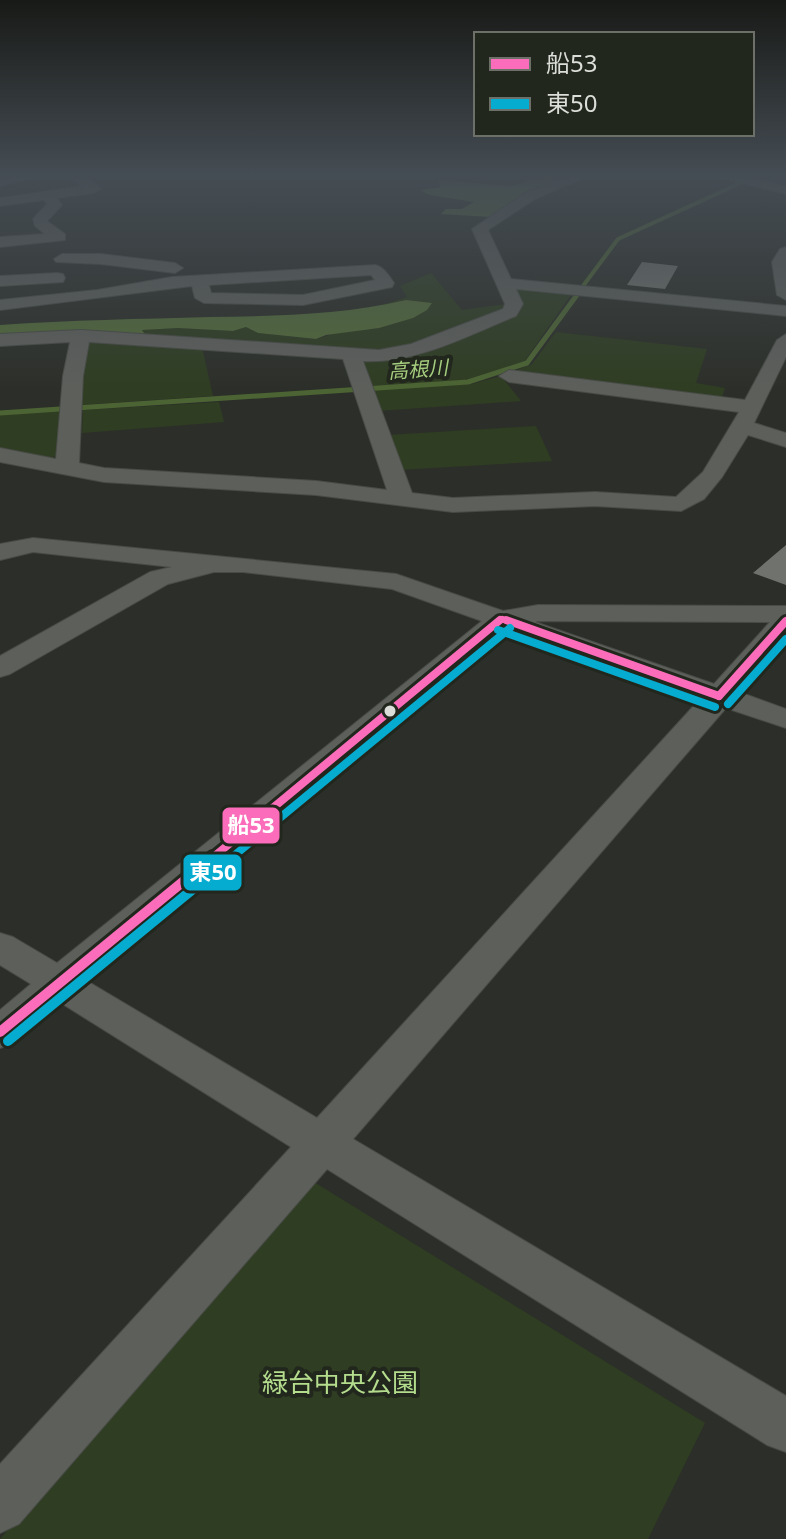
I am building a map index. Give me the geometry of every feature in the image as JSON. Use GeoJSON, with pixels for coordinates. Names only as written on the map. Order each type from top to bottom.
{"type":"FeatureCollection","features":[{"type":"Feature","properties":{"kind":"street"},"geometry":{"type":"LineString","coordinates":[[51,300],[65,246]]}},
{"type":"Feature","properties":{"kind":"street"},"geometry":{"type":"LineString","coordinates":[[0,340],[81,336],[351,354],[398,354],[501,317],[514,304],[487,246]]}},
{"type":"Feature","properties":{"kind":"street"},"geometry":{"type":"LineString","coordinates":[[786,252],[780,262],[786,295]]}},
{"type":"Feature","properties":{"kind":"street"},"geometry":{"type":"LineString","coordinates":[[0,305],[194,281],[375,270],[386,283],[303,300],[204,298],[194,281],[188,267],[62,259]]}},
{"type":"Feature","properties":{"kind":"street"},"geometry":{"type":"LineString","coordinates":[[0,281],[57,278]]}},
{"type":"Feature","properties":{"kind":"street"},"geometry":{"type":"LineString","coordinates":[[503,283],[786,311]]}},
{"type":"Feature","properties":{"kind":"street"},"geometry":{"type":"LineString","coordinates":[[67,468],[73,376],[81,336]]}},
{"type":"Feature","properties":{"kind":"street"},"geometry":{"type":"LineString","coordinates":[[0,455],[104,475],[401,496],[453,505],[595,499],[681,504],[693,499],[702,490],[786,340]]}},
{"type":"Feature","properties":{"kind":"street"},"geometry":{"type":"LineString","coordinates":[[351,354],[401,496]]}},
{"type":"Feature","properties":{"kind":"street"},"geometry":{"type":"LineString","coordinates":[[509,376],[746,416],[786,440]]}},
{"type":"Feature","properties":{"kind":"street"},"geometry":{"type":"LineString","coordinates":[[0,542],[396,582],[786,719]]}},
{"type":"Feature","properties":{"kind":"street"},"geometry":{"type":"LineString","coordinates":[[0,552],[33,545]]}},
{"type":"Feature","properties":{"kind":"street"},"geometry":{"type":"LineString","coordinates":[[0,668],[147,584],[183,570],[214,564]]}},
{"type":"Feature","properties":{"kind":"street"},"geometry":{"type":"LineString","coordinates":[[0,1032],[502,619],[538,613],[786,614]]}},
{"type":"Feature","properties":{"kind":"street"},"geometry":{"type":"LineString","coordinates":[[0,1505],[786,621]]}},
{"type":"Feature","properties":{"kind":"street"},"geometry":{"type":"LineString","coordinates":[[0,947],[786,1426]]}},
{"type":"Feature","properties":{"kind":"green space"},"geometry":{"type":"Polygon","coordinates":[[[431,273],[462,310],[506,304],[503,312],[396,351],[147,338],[141,330],[178,328],[233,331],[246,327],[258,333],[316,339],[346,330],[379,328],[406,300],[373,308],[407,297],[400,286],[431,273]]]}},
{"type":"Feature","properties":{"kind":"green space"},"geometry":{"type":"Polygon","coordinates":[[[510,285],[573,292],[524,362],[466,380],[368,386],[357,357],[384,357],[505,319],[510,285]]]}},
{"type":"Feature","properties":{"kind":"green space"},"geometry":{"type":"Polygon","coordinates":[[[406,300],[432,303],[413,318],[379,328],[316,339],[258,333],[246,327],[233,331],[142,330],[147,338],[0,338],[0,325],[309,314],[406,300]]]}},
{"type":"Feature","properties":{"kind":"green space"},"geometry":{"type":"Polygon","coordinates":[[[556,332],[707,349],[696,383],[725,388],[721,400],[509,373],[532,364],[556,332]]]}},
{"type":"Feature","properties":{"kind":"green space"},"geometry":{"type":"Polygon","coordinates":[[[89,339],[202,347],[213,396],[79,405],[89,339]]]}},
{"type":"Feature","properties":{"kind":"green space"},"geometry":{"type":"Polygon","coordinates":[[[501,376],[521,401],[378,411],[370,390],[472,384],[501,376]]]}},
{"type":"Feature","properties":{"kind":"green space"},"geometry":{"type":"Polygon","coordinates":[[[219,402],[224,422],[82,433],[83,410],[219,402]]]}},
{"type":"Feature","properties":{"kind":"green space"},"geometry":{"type":"Polygon","coordinates":[[[64,411],[57,456],[48,458],[0,452],[0,415],[64,411]]]}},
{"type":"Feature","properties":{"kind":"green space"},"geometry":{"type":"Polygon","coordinates":[[[536,426],[552,461],[398,470],[387,435],[536,426]]]}},
{"type":"Feature","properties":{"kind":"green space","name":"緑台中央公園"},"geometry":{"type":"Polygon","coordinates":[[[309,1179],[705,1423],[648,1539],[0,1539],[309,1179]]]}},
{"type":"Feature","properties":{"kind":"building"},"geometry":{"type":"Polygon","coordinates":[[[642,262],[678,266],[665,289],[627,285],[642,262]]]}},
{"type":"Feature","properties":{"kind":"building"},"geometry":{"type":"Polygon","coordinates":[[[786,545],[786,585],[753,573],[786,545]]]}},
{"type":"Feature","properties":{"kind":"waterway","name":"高根川"},"geometry":{"type":"LineString","coordinates":[[580,290],[613,246]]}},
{"type":"Feature","properties":{"kind":"waterway","name":"高根川"},"geometry":{"type":"LineString","coordinates":[[0,413],[468,382],[527,363],[582,288]]}},
{"type":"Feature","properties":{"kind":"transit line","name":"船53"},"geometry":{"type":"LineString","coordinates":[[502,619],[719,696]]}},
{"type":"Feature","properties":{"kind":"transit line","name":"船53"},"geometry":{"type":"LineString","coordinates":[[0,1032],[502,619]]}},
{"type":"Feature","properties":{"kind":"transit line","name":"船53"},"geometry":{"type":"LineString","coordinates":[[719,696],[786,621]]}},
{"type":"Feature","properties":{"kind":"transit line","name":"東50"},"geometry":{"type":"LineString","coordinates":[[8,1041],[510,628]]}},
{"type":"Feature","properties":{"kind":"transit line","name":"東50"},"geometry":{"type":"LineString","coordinates":[[498,630],[715,707]]}},
{"type":"Feature","properties":{"kind":"transit line","name":"東50"},"geometry":{"type":"LineString","coordinates":[[728,704],[786,639]]}}]}
